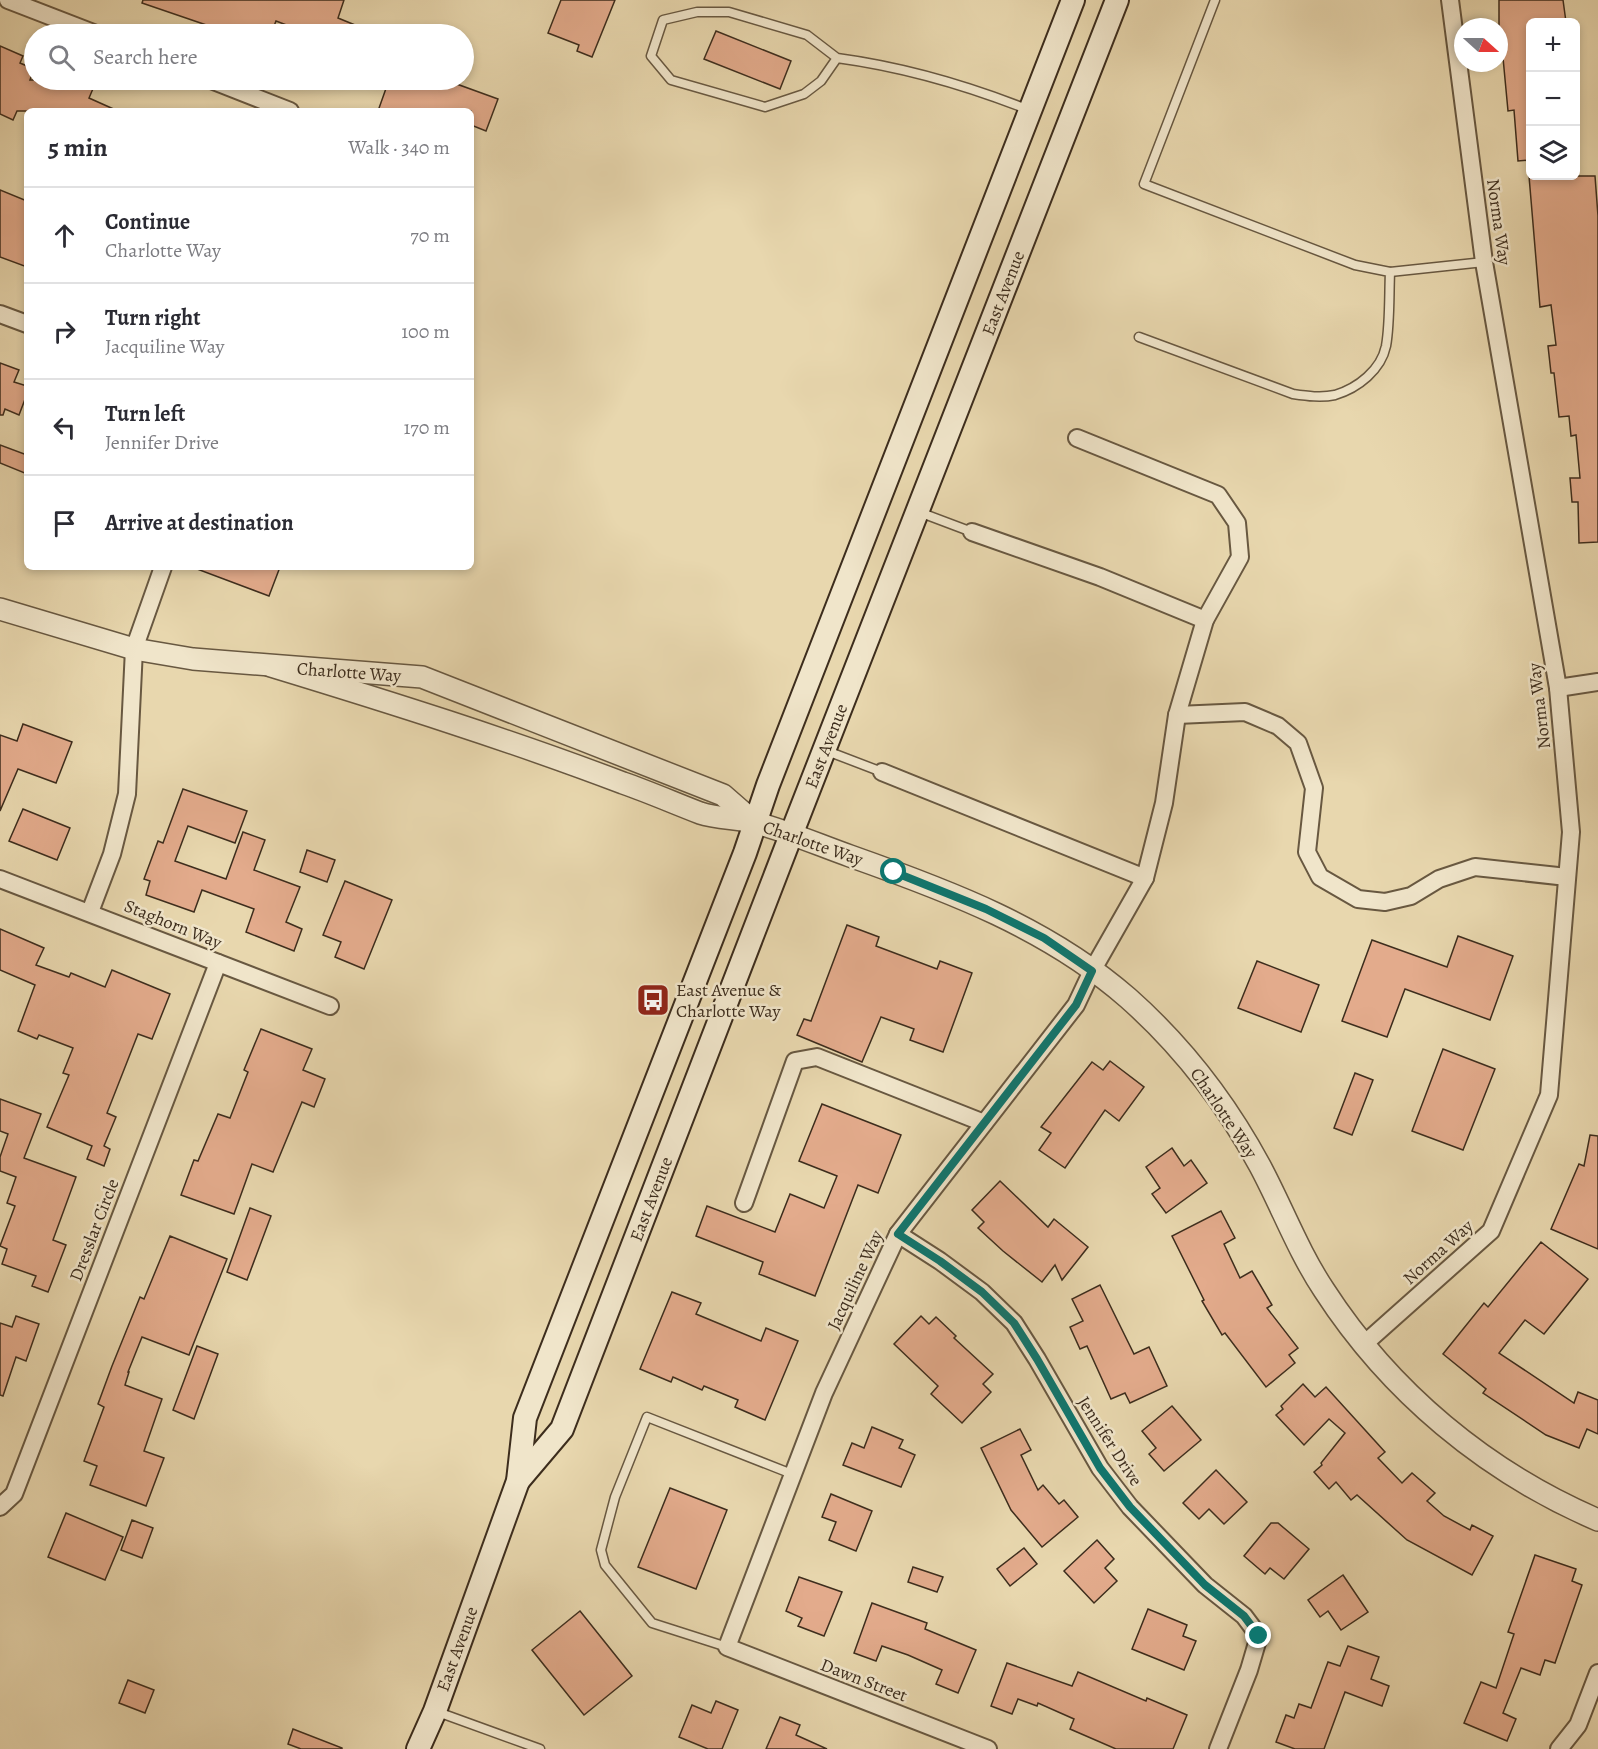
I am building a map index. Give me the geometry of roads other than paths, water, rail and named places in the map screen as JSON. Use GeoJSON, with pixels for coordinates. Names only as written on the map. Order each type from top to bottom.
{"type":"FeatureCollection","features":[{"type":"Feature","properties":{"kind":"main road","name":"East Avenue"},"geometry":{"type":"LineString","coordinates":[[418,1749],[435,1711],[518,1481],[525,1418],[1073,0]]}},
{"type":"Feature","properties":{"kind":"main road","name":"East Avenue"},"geometry":{"type":"LineString","coordinates":[[518,1481],[562,1429],[1117,0]]}},
{"type":"Feature","properties":{"kind":"street"},"geometry":{"type":"LineString","coordinates":[[8,0],[70,24]]}},
{"type":"Feature","properties":{"kind":"street","name":"Norma Way"},"geometry":{"type":"LineString","coordinates":[[1363,1345],[1491,1231],[1549,1095],[1570,832],[1558,688],[1484,262],[1450,0]]}},
{"type":"Feature","properties":{"kind":"street"},"geometry":{"type":"LineString","coordinates":[[236,90],[282,108]]}},
{"type":"Feature","properties":{"kind":"street"},"geometry":{"type":"LineString","coordinates":[[0,314],[24,323]]}},
{"type":"Feature","properties":{"kind":"street","name":"Jacquiline Way"},"geometry":{"type":"LineString","coordinates":[[727,1647],[824,1393],[898,1234],[1076,1005],[1092,971],[1145,878],[1164,803],[1177,715],[1204,620],[1240,557],[1237,523],[1218,495],[1077,438]]}},
{"type":"Feature","properties":{"kind":"street"},"geometry":{"type":"LineString","coordinates":[[972,532],[1100,577],[1204,620]]}},
{"type":"Feature","properties":{"kind":"street"},"geometry":{"type":"LineString","coordinates":[[90,912],[111,854],[127,794],[134,649],[162,570]]}},
{"type":"Feature","properties":{"kind":"street","name":"Charlotte Way"},"geometry":{"type":"LineString","coordinates":[[0,609],[134,649],[193,659],[422,677],[723,795],[754,823]]}},
{"type":"Feature","properties":{"kind":"street","name":"Charlotte Way"},"geometry":{"type":"LineString","coordinates":[[271,666],[433,716],[622,782],[706,815],[754,823],[791,835],[894,872],[986,909],[1044,938],[1126,997],[1168,1037],[1204,1079],[1256,1159],[1299,1248],[1324,1290],[1363,1345],[1410,1396],[1448,1430],[1533,1488],[1598,1520]]}},
{"type":"Feature","properties":{"kind":"street"},"geometry":{"type":"LineString","coordinates":[[1558,688],[1598,682]]}},
{"type":"Feature","properties":{"kind":"street"},"geometry":{"type":"LineString","coordinates":[[1177,715],[1245,712],[1278,726],[1298,743],[1314,788],[1307,852],[1320,877],[1358,899],[1385,902],[1411,896],[1439,879],[1475,867],[1567,877]]}},
{"type":"Feature","properties":{"kind":"street"},"geometry":{"type":"LineString","coordinates":[[882,772],[1145,878]]}},
{"type":"Feature","properties":{"kind":"street","name":"Staghorn Way"},"geometry":{"type":"LineString","coordinates":[[0,879],[330,1006]]}},
{"type":"Feature","properties":{"kind":"street","name":"Dresslar Circle"},"geometry":{"type":"LineString","coordinates":[[0,1507],[14,1494],[218,963]]}},
{"type":"Feature","properties":{"kind":"street"},"geometry":{"type":"LineString","coordinates":[[744,1203],[795,1061],[817,1058],[984,1123]]}},
{"type":"Feature","properties":{"kind":"street","name":"Jennifer Drive"},"geometry":{"type":"LineString","coordinates":[[898,1234],[982,1292],[1014,1323],[1100,1468],[1130,1507],[1205,1585],[1244,1616],[1259,1636],[1249,1670],[1218,1749]]}},
{"type":"Feature","properties":{"kind":"street","name":"Dawn Street"},"geometry":{"type":"LineString","coordinates":[[727,1647],[988,1749]]}},
{"type":"Feature","properties":{"kind":"street"},"geometry":{"type":"LineString","coordinates":[[1559,1749],[1578,1725],[1598,1673]]}},
{"type":"Feature","properties":{"kind":"lane"},"geometry":{"type":"LineString","coordinates":[[1215,0],[1143,184],[1355,265],[1390,272],[1484,262]]}},
{"type":"Feature","properties":{"kind":"lane"},"geometry":{"type":"LineString","coordinates":[[837,58],[821,81],[804,94],[765,107],[671,80],[651,56],[663,20],[697,12],[729,12],[807,35],[837,58],[914,71],[975,89],[1030,110]]}},
{"type":"Feature","properties":{"kind":"lane"},"geometry":{"type":"LineString","coordinates":[[1139,337],[1293,394],[1314,397],[1335,395],[1359,383],[1378,368],[1386,346],[1390,272]]}},
{"type":"Feature","properties":{"kind":"lane"},"geometry":{"type":"LineString","coordinates":[[918,511],[972,532]]}},
{"type":"Feature","properties":{"kind":"lane"},"geometry":{"type":"LineString","coordinates":[[824,750],[882,772]]}},
{"type":"Feature","properties":{"kind":"lane"},"geometry":{"type":"LineString","coordinates":[[727,1647],[652,1623],[605,1565],[601,1550],[615,1497],[647,1417],[792,1474]]}},
{"type":"Feature","properties":{"kind":"lane"},"geometry":{"type":"LineString","coordinates":[[435,1711],[540,1749]]}},
{"type":"Feature","properties":{"kind":"place","name":"East Avenue & Charlotte Way"},"geometry":{"type":"Point","coordinates":[653,1000]}}]}
